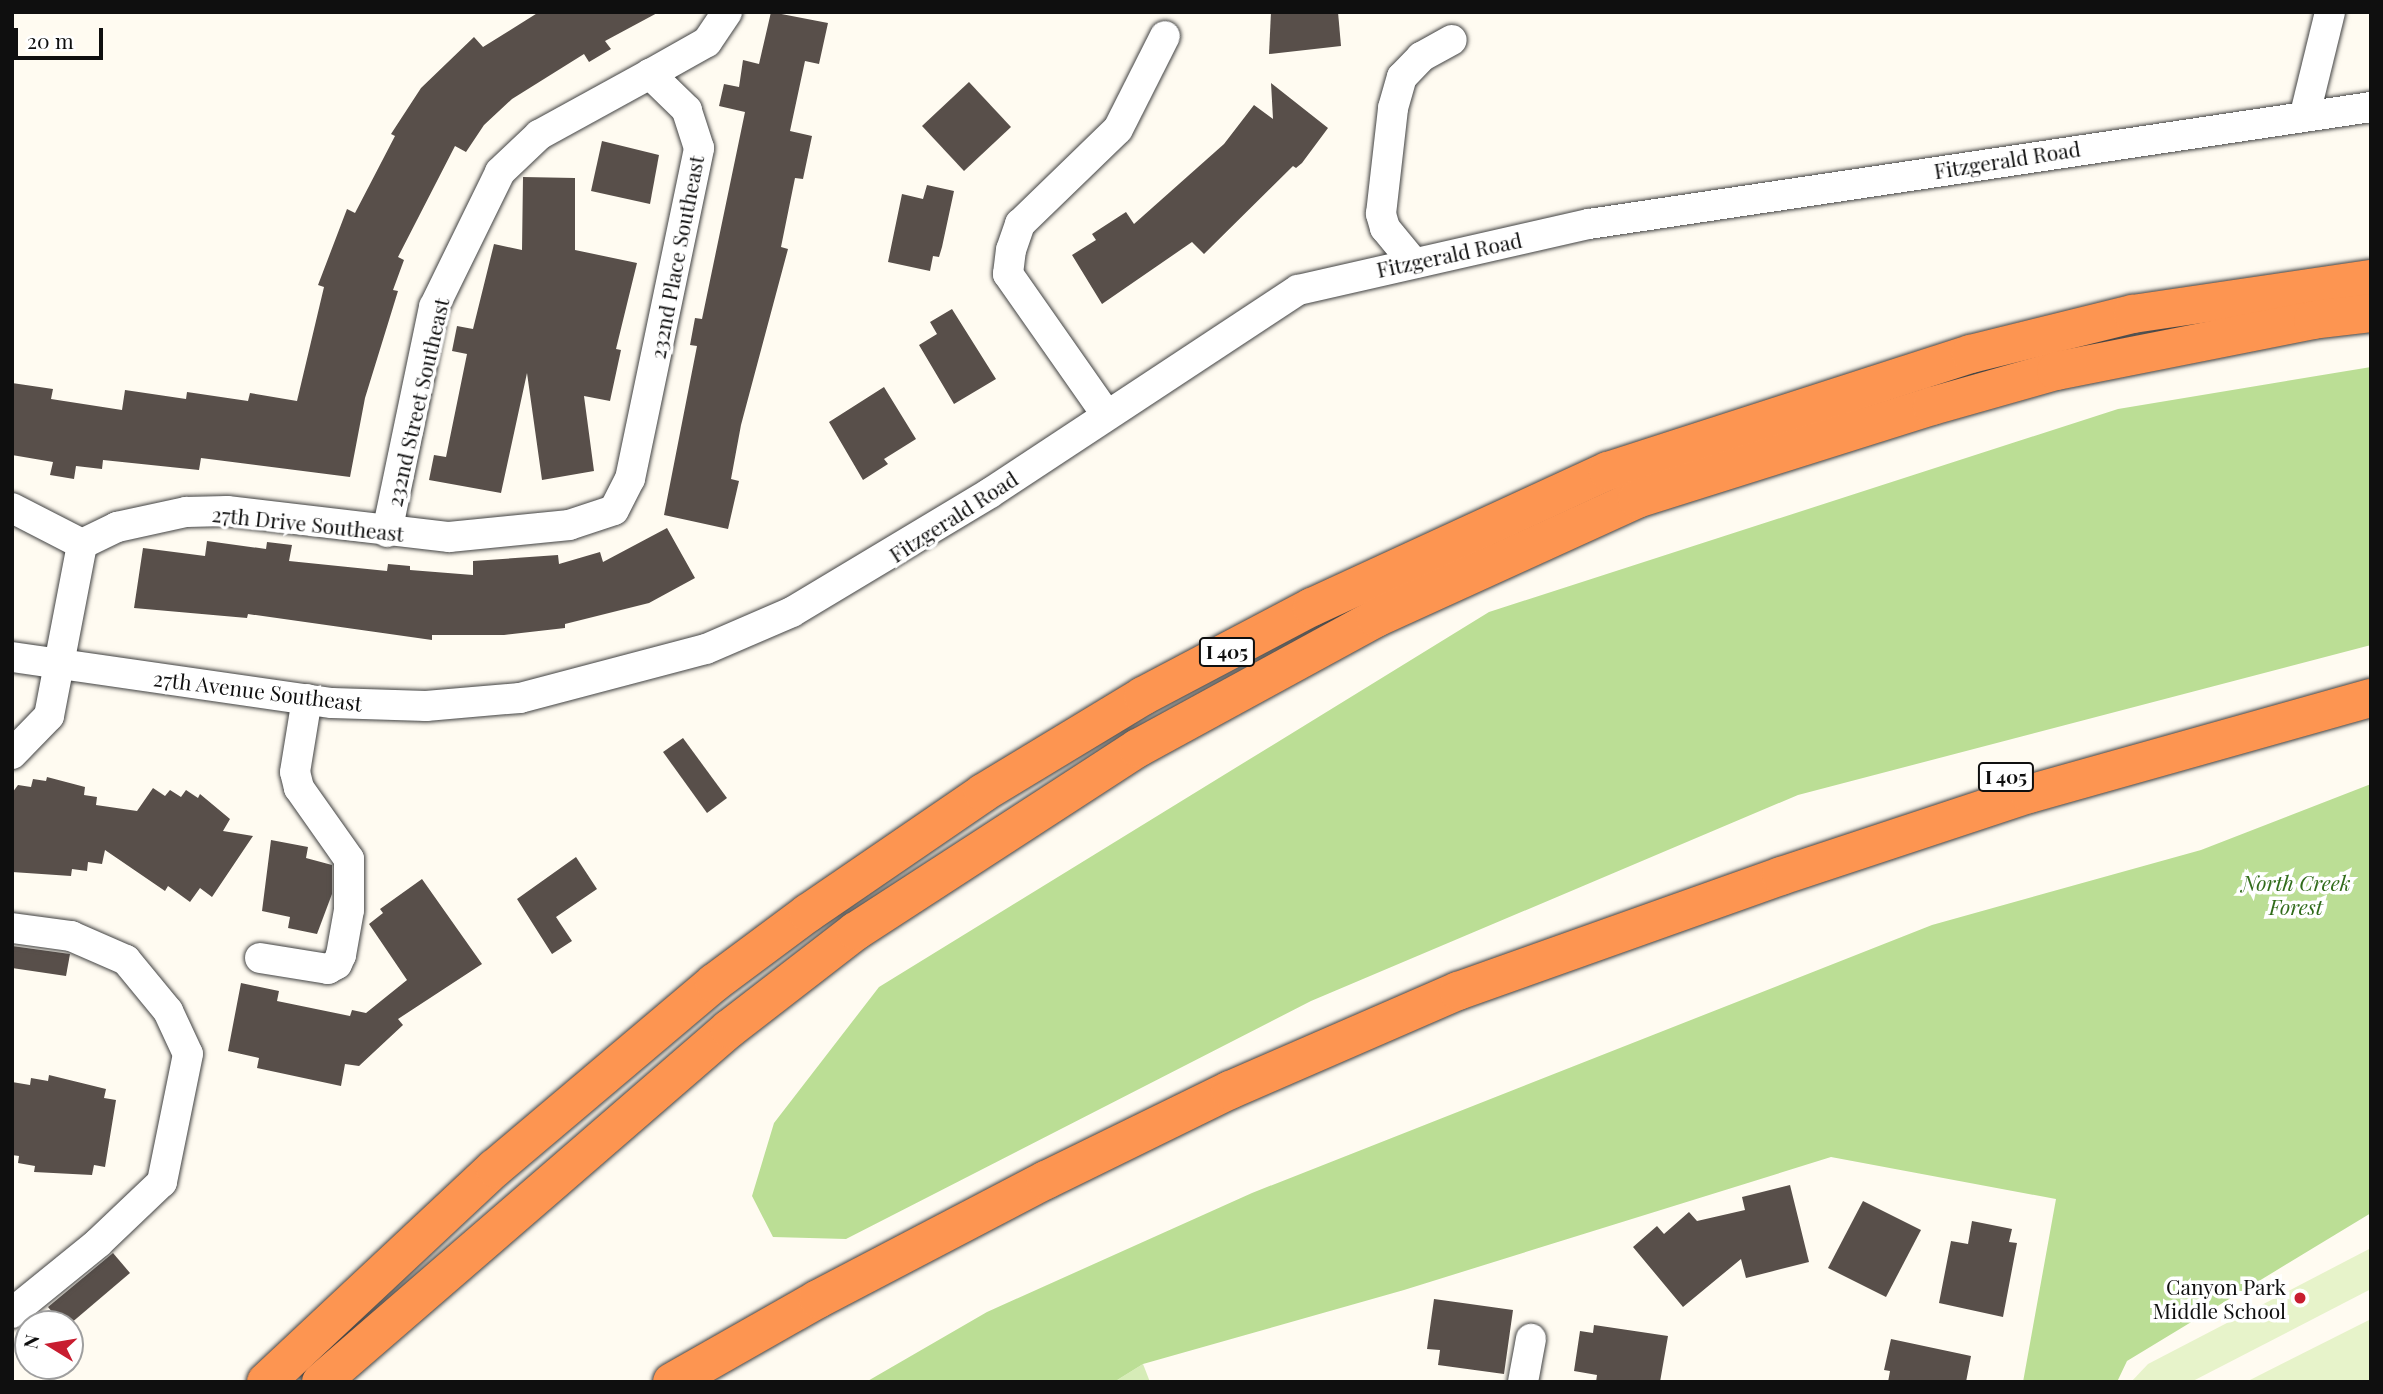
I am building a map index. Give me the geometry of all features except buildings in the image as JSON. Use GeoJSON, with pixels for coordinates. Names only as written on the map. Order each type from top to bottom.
{"type":"FeatureCollection","features":[{"type":"Feature","properties":{"kind":"highway","name":"I 405"},"geometry":{"type":"LineString","coordinates":[[266,1382],[495,1168],[714,983],[808,912],[983,793],[1143,695],[1312,607],[1608,471],[1971,354],[2133,314],[2371,279]]}},
{"type":"Feature","properties":{"kind":"highway","name":"I 405"},"geometry":{"type":"LineString","coordinates":[[321,1382],[729,1029],[856,931],[1138,748],[1376,618],[1637,499],[1905,414],[2056,371],[2313,320],[2371,313]]}},
{"type":"Feature","properties":{"kind":"highway","name":"I 405"},"geometry":{"type":"LineString","coordinates":[[1660,922],[1726,872],[1827,836],[2179,726],[2371,674]]}},
{"type":"Feature","properties":{"kind":"highway","name":"I 405"},"geometry":{"type":"LineString","coordinates":[[672,1382],[878,1267],[1230,1090],[1458,991],[1660,922],[1781,876],[2029,794],[2371,698]]}},
{"type":"Feature","properties":{"kind":"street"},"geometry":{"type":"LineString","coordinates":[[650,74],[707,42],[727,12]]}},
{"type":"Feature","properties":{"kind":"street"},"geometry":{"type":"LineString","coordinates":[[2305,114],[2330,12]]}},
{"type":"Feature","properties":{"kind":"street"},"geometry":{"type":"LineString","coordinates":[[1106,414],[1008,274],[1011,250],[1020,224],[1118,129],[1165,36]]}},
{"type":"Feature","properties":{"kind":"street"},"geometry":{"type":"LineString","coordinates":[[1413,262],[1385,228],[1381,214],[1393,108],[1402,76],[1431,50],[1452,40]]}},
{"type":"Feature","properties":{"kind":"street","name":"232nd Place Southeast"},"geometry":{"type":"LineString","coordinates":[[614,510],[630,479],[699,148],[687,110],[650,74]]}},
{"type":"Feature","properties":{"kind":"street","name":"232nd Street Southeast"},"geometry":{"type":"LineString","coordinates":[[387,532],[434,307],[500,172],[539,135],[650,74]]}},
{"type":"Feature","properties":{"kind":"street","name":"Fitzgerald Road"},"geometry":{"type":"LineString","coordinates":[[624,673],[706,649],[792,612],[990,494],[1106,414],[1298,290],[1588,224],[2305,114],[2371,107]]}},
{"type":"Feature","properties":{"kind":"street"},"geometry":{"type":"LineString","coordinates":[[12,508],[82,544],[57,662],[49,716],[12,754]]}},
{"type":"Feature","properties":{"kind":"street","name":"27th Drive Southeast"},"geometry":{"type":"LineString","coordinates":[[82,544],[117,527],[186,512],[227,511],[387,532],[449,537],[556,527],[614,510]]}},
{"type":"Feature","properties":{"kind":"street","name":"27th Avenue Southeast"},"geometry":{"type":"LineString","coordinates":[[12,657],[307,699],[426,706],[520,698],[624,673]]}},
{"type":"Feature","properties":{"kind":"street"},"geometry":{"type":"LineString","coordinates":[[260,957],[328,969],[341,954],[349,911],[349,859],[299,789],[295,772],[307,699]]}},
{"type":"Feature","properties":{"kind":"street"},"geometry":{"type":"LineString","coordinates":[[12,928],[71,936],[126,960],[168,1011],[188,1054],[162,1182],[98,1243],[12,1313]]}},
{"type":"Feature","properties":{"kind":"street"},"geometry":{"type":"LineString","coordinates":[[1523,1382],[1531,1339]]}},
{"type":"Feature","properties":{"kind":"green space"},"geometry":{"type":"Polygon","coordinates":[[[2371,367],[2371,645],[1798,795],[1311,1001],[846,1239],[773,1237],[752,1196],[774,1123],[879,987],[1489,612],[2118,409],[2371,367]]]}},
{"type":"Feature","properties":{"kind":"green space","name":"North Creek Forest"},"geometry":{"type":"Polygon","coordinates":[[[2371,784],[2371,1213],[2127,1361],[2117,1382],[2023,1382],[2056,1199],[1831,1157],[1404,1290],[1143,1364],[1114,1382],[866,1382],[987,1312],[1252,1193],[1932,925],[2201,850],[2371,784]]]}},
{"type":"Feature","properties":{"kind":"green space"},"geometry":{"type":"Polygon","coordinates":[[[2371,1248],[2371,1289],[2191,1382],[2131,1382],[2148,1364],[2371,1248]]]}},
{"type":"Feature","properties":{"kind":"green space"},"geometry":{"type":"Polygon","coordinates":[[[2371,1319],[2371,1382],[2246,1382],[2371,1319]]]}},
{"type":"Feature","properties":{"kind":"green space"},"geometry":{"type":"Polygon","coordinates":[[[1143,1364],[1150,1382],[1114,1382],[1143,1364]]]}},
{"type":"Feature","properties":{"kind":"place","name":"Canyon Park Middle School"},"geometry":{"type":"Point","coordinates":[2300,1298]}}]}
